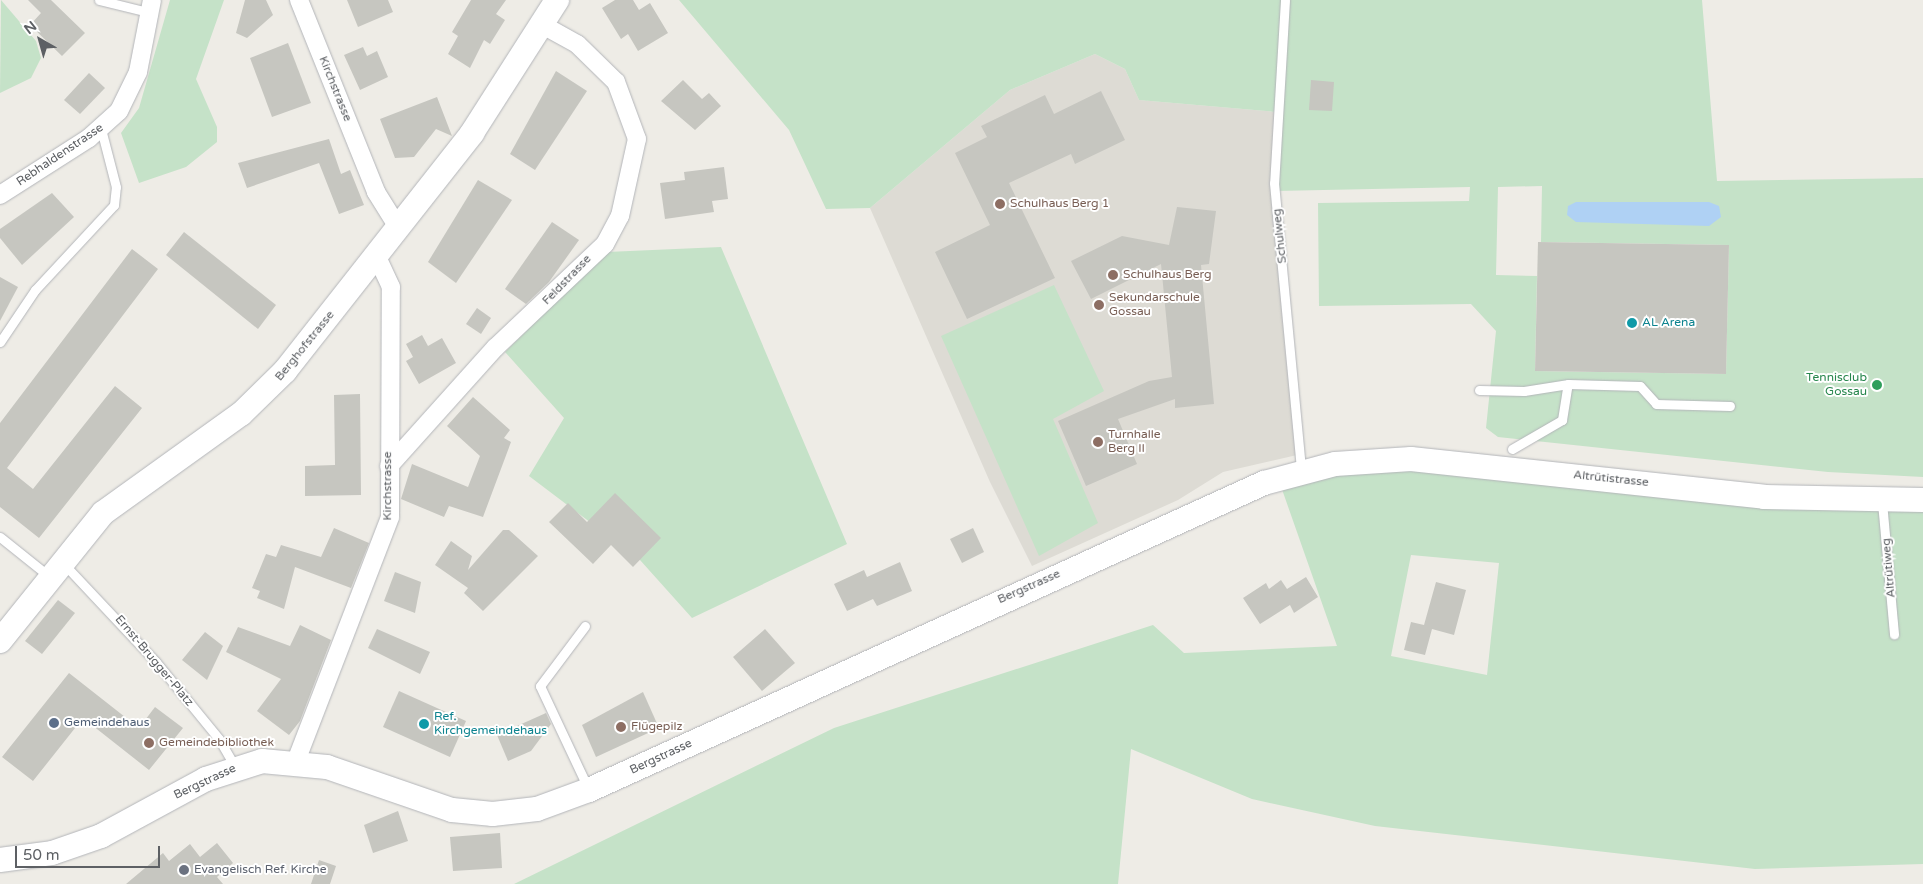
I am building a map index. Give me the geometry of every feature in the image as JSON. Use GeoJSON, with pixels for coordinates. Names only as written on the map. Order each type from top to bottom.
{"type":"FeatureCollection","features":[{"type":"Feature","properties":{"kind":"street","name":"Kirchstrasse"},"geometry":{"type":"LineString","coordinates":[[300,0],[376,192],[398,230]]}},
{"type":"Feature","properties":{"kind":"street","name":"Berghofstrasse"},"geometry":{"type":"LineString","coordinates":[[0,641],[57,570],[118,500],[262,395],[398,230],[472,132],[558,0]]}},
{"type":"Feature","properties":{"kind":"street","name":"Rebhaldenstrasse"},"geometry":{"type":"LineString","coordinates":[[0,195],[101,129],[133,87],[150,6]]}},
{"type":"Feature","properties":{"kind":"street","name":"Feldstrasse"},"geometry":{"type":"LineString","coordinates":[[389,466],[495,348],[605,244],[620,216],[637,139],[616,82],[577,44],[543,24]]}},
{"type":"Feature","properties":{"kind":"street","name":"Kirchstrasse"},"geometry":{"type":"LineString","coordinates":[[296,761],[386,534],[390,517],[391,287],[376,257]]}},
{"type":"Feature","properties":{"kind":"street","name":"Altrütistrasse"},"geometry":{"type":"LineString","coordinates":[[1301,471],[1411,459],[1764,497],[1882,502],[1923,500]]}},
{"type":"Feature","properties":{"kind":"street","name":"Bergstrasse"},"geometry":{"type":"LineString","coordinates":[[0,860],[52,853],[101,836],[235,767],[262,761],[296,761],[472,814],[515,814],[589,790],[1039,582],[1301,471]]}},
{"type":"Feature","properties":{"kind":"lane"},"geometry":{"type":"LineString","coordinates":[[99,0],[150,6]]}},
{"type":"Feature","properties":{"kind":"lane","name":"Schulweg"},"geometry":{"type":"LineString","coordinates":[[1285,0],[1274,183],[1301,471]]}},
{"type":"Feature","properties":{"kind":"lane"},"geometry":{"type":"LineString","coordinates":[[0,342],[35,290],[114,205],[116,187],[101,129]]}},
{"type":"Feature","properties":{"kind":"lane"},"geometry":{"type":"LineString","coordinates":[[1512,449],[1562,420],[1568,384]]}},
{"type":"Feature","properties":{"kind":"lane"},"geometry":{"type":"LineString","coordinates":[[1479,390],[1524,391],[1568,384],[1640,386],[1656,404],[1730,406]]}},
{"type":"Feature","properties":{"kind":"lane","name":"Altrütiweg"},"geometry":{"type":"LineString","coordinates":[[1882,502],[1894,634]]}},
{"type":"Feature","properties":{"kind":"lane","name":"Ernst-Brugger-Platz"},"geometry":{"type":"LineString","coordinates":[[0,537],[57,570],[156,662],[219,739],[235,767]]}},
{"type":"Feature","properties":{"kind":"lane"},"geometry":{"type":"LineString","coordinates":[[585,626],[540,686],[589,790]]}},
{"type":"Feature","properties":{"kind":"shaded area","name":"Sekundarschule Gossau"},"geometry":{"type":"Polygon","coordinates":[[[1095,54],[1125,69],[1139,100],[1277,112],[1274,175],[1297,455],[1223,472],[1178,500],[1032,566],[990,482],[870,208],[1010,90],[1095,54]]]}},
{"type":"Feature","properties":{"kind":"green space"},"geometry":{"type":"Polygon","coordinates":[[[1,0],[36,41],[41,58],[31,78],[0,93],[1,0]]]}},
{"type":"Feature","properties":{"kind":"green space"},"geometry":{"type":"Polygon","coordinates":[[[170,0],[224,0],[196,79],[217,127],[217,142],[186,167],[139,183],[121,133],[139,108],[170,0]]]}},
{"type":"Feature","properties":{"kind":"green space"},"geometry":{"type":"Polygon","coordinates":[[[679,0],[1702,0],[1717,181],[1923,178],[1923,477],[1828,472],[1498,437],[1486,428],[1496,331],[1471,304],[1319,306],[1318,203],[1469,201],[1470,187],[1275,191],[1277,112],[1139,100],[1125,69],[1095,54],[1010,90],[870,208],[826,209],[789,130],[679,0]],[[1542,186],[1498,187],[1496,275],[1537,276],[1535,371],[1726,374],[1729,245],[1541,242],[1542,186]]]}},
{"type":"Feature","properties":{"kind":"green space"},"geometry":{"type":"Polygon","coordinates":[[[721,247],[847,544],[692,618],[640,560],[529,476],[564,418],[505,352],[607,252],[721,247]]]}},
{"type":"Feature","properties":{"kind":"green space"},"geometry":{"type":"Polygon","coordinates":[[[1054,285],[1104,391],[1053,419],[1098,523],[1039,556],[941,336],[1054,285]]]}},
{"type":"Feature","properties":{"kind":"green space"},"geometry":{"type":"Polygon","coordinates":[[[1335,464],[1923,500],[1923,864],[1755,869],[1375,826],[1252,799],[1131,749],[1118,884],[514,884],[834,728],[1153,625],[1184,653],[1337,646],[1278,478],[1335,464]],[[1411,555],[1391,656],[1487,675],[1499,563],[1411,555]]]}},
{"type":"Feature","properties":{"kind":"water"},"geometry":{"type":"Polygon","coordinates":[[[1576,202],[1709,202],[1719,206],[1721,217],[1709,226],[1576,222],[1567,215],[1568,206],[1576,202]]]}},
{"type":"Feature","properties":{"kind":"building"},"geometry":{"type":"Polygon","coordinates":[[[28,0],[51,0],[85,33],[62,56],[30,25],[41,13],[28,0]]]}},
{"type":"Feature","properties":{"kind":"building"},"geometry":{"type":"Polygon","coordinates":[[[245,0],[266,0],[273,15],[247,38],[236,33],[245,0]]]}},
{"type":"Feature","properties":{"kind":"building"},"geometry":{"type":"Polygon","coordinates":[[[347,0],[388,0],[393,12],[358,27],[347,0]]]}},
{"type":"Feature","properties":{"kind":"building"},"geometry":{"type":"Polygon","coordinates":[[[471,0],[506,0],[496,14],[505,20],[490,44],[484,40],[470,68],[448,54],[458,36],[452,32],[471,0]]]}},
{"type":"Feature","properties":{"kind":"building"},"geometry":{"type":"Polygon","coordinates":[[[615,0],[633,0],[639,10],[650,3],[668,33],[638,51],[628,34],[621,39],[602,8],[615,0]]]}},
{"type":"Feature","properties":{"kind":"building"},"geometry":{"type":"Polygon","coordinates":[[[288,43],[311,103],[272,117],[250,58],[288,43]]]}},
{"type":"Feature","properties":{"kind":"building"},"geometry":{"type":"Polygon","coordinates":[[[363,47],[367,56],[377,51],[388,77],[360,90],[344,55],[363,47]]]}},
{"type":"Feature","properties":{"kind":"building"},"geometry":{"type":"Polygon","coordinates":[[[556,71],[587,91],[535,170],[510,154],[556,71]]]}},
{"type":"Feature","properties":{"kind":"building"},"geometry":{"type":"Polygon","coordinates":[[[89,73],[105,88],[80,114],[64,100],[89,73]]]}},
{"type":"Feature","properties":{"kind":"building"},"geometry":{"type":"Polygon","coordinates":[[[683,80],[702,99],[709,93],[721,106],[695,130],[661,101],[683,80]]]}},
{"type":"Feature","properties":{"kind":"building"},"geometry":{"type":"Polygon","coordinates":[[[1311,80],[1334,82],[1332,111],[1309,110],[1311,80]]]}},
{"type":"Feature","properties":{"kind":"building","name":"Schulhaus Berg 1"},"geometry":{"type":"Polygon","coordinates":[[[1101,91],[1125,140],[1075,164],[1071,154],[1009,183],[1055,278],[967,319],[935,252],[990,225],[955,153],[987,137],[981,126],[1045,95],[1054,114],[1101,91]]]}},
{"type":"Feature","properties":{"kind":"building"},"geometry":{"type":"Polygon","coordinates":[[[437,97],[452,136],[436,129],[414,157],[395,158],[380,119],[437,97]]]}},
{"type":"Feature","properties":{"kind":"building"},"geometry":{"type":"Polygon","coordinates":[[[329,139],[341,174],[350,170],[364,205],[339,214],[319,163],[247,188],[238,163],[329,139]]]}},
{"type":"Feature","properties":{"kind":"building"},"geometry":{"type":"Polygon","coordinates":[[[724,167],[728,199],[712,201],[714,212],[665,219],[660,183],[685,180],[684,172],[724,167]]]}},
{"type":"Feature","properties":{"kind":"building"},"geometry":{"type":"Polygon","coordinates":[[[478,180],[512,200],[456,283],[428,262],[478,180]]]}},
{"type":"Feature","properties":{"kind":"building"},"geometry":{"type":"Polygon","coordinates":[[[52,193],[74,217],[22,265],[0,238],[0,229],[52,193]]]}},
{"type":"Feature","properties":{"kind":"building"},"geometry":{"type":"Polygon","coordinates":[[[1177,207],[1216,211],[1209,264],[1201,265],[1214,404],[1175,408],[1175,399],[1118,419],[1137,464],[1086,486],[1058,421],[1149,381],[1172,377],[1161,264],[1091,299],[1071,261],[1122,236],[1169,245],[1177,207]]]}},
{"type":"Feature","properties":{"kind":"building"},"geometry":{"type":"Polygon","coordinates":[[[552,222],[579,240],[549,282],[526,304],[505,289],[552,222]]]}},
{"type":"Feature","properties":{"kind":"building"},"geometry":{"type":"Polygon","coordinates":[[[184,232],[276,305],[258,329],[166,255],[184,232]]]}},
{"type":"Feature","properties":{"kind":"building","name":"AL Arena"},"geometry":{"type":"Polygon","coordinates":[[[1538,242],[1729,245],[1726,374],[1535,371],[1538,242]]]}},
{"type":"Feature","properties":{"kind":"building"},"geometry":{"type":"Polygon","coordinates":[[[132,249],[158,269],[7,468],[33,489],[115,386],[142,408],[39,538],[0,507],[0,423],[132,249]]]}},
{"type":"Feature","properties":{"kind":"building"},"geometry":{"type":"Polygon","coordinates":[[[0,277],[18,287],[0,321],[0,277]]]}},
{"type":"Feature","properties":{"kind":"building"},"geometry":{"type":"Polygon","coordinates":[[[477,308],[491,318],[481,334],[466,324],[477,308]]]}},
{"type":"Feature","properties":{"kind":"building"},"geometry":{"type":"Polygon","coordinates":[[[422,335],[428,346],[442,338],[456,363],[419,384],[406,361],[413,357],[406,344],[422,335]]]}},
{"type":"Feature","properties":{"kind":"building"},"geometry":{"type":"Polygon","coordinates":[[[360,394],[361,495],[305,496],[305,466],[335,465],[334,395],[360,394]]]}},
{"type":"Feature","properties":{"kind":"building"},"geometry":{"type":"Polygon","coordinates":[[[473,397],[510,430],[504,438],[511,442],[483,517],[449,506],[444,517],[401,499],[412,464],[468,487],[480,456],[447,426],[473,397]]]}},
{"type":"Feature","properties":{"kind":"building"},"geometry":{"type":"Polygon","coordinates":[[[615,493],[661,538],[633,567],[611,545],[593,564],[549,522],[568,503],[587,522],[615,493]]]}},
{"type":"Feature","properties":{"kind":"building"},"geometry":{"type":"Polygon","coordinates":[[[334,528],[369,543],[351,588],[295,567],[284,609],[257,598],[260,591],[252,588],[266,554],[276,557],[281,545],[321,557],[334,528]]]}},
{"type":"Feature","properties":{"kind":"building"},"geometry":{"type":"Polygon","coordinates":[[[973,528],[984,552],[962,563],[950,539],[973,528]]]}},
{"type":"Feature","properties":{"kind":"building"},"geometry":{"type":"Polygon","coordinates":[[[503,530],[509,530],[538,556],[483,611],[464,593],[468,588],[435,565],[451,541],[472,556],[468,570],[503,530]]]}},
{"type":"Feature","properties":{"kind":"building"},"geometry":{"type":"Polygon","coordinates":[[[900,562],[912,591],[877,606],[873,599],[847,611],[834,584],[864,570],[867,577],[900,562]]]}},
{"type":"Feature","properties":{"kind":"building"},"geometry":{"type":"Polygon","coordinates":[[[395,572],[421,582],[415,613],[384,601],[395,572]]]}},
{"type":"Feature","properties":{"kind":"building"},"geometry":{"type":"Polygon","coordinates":[[[1306,577],[1318,597],[1294,613],[1290,605],[1260,624],[1243,598],[1266,583],[1269,589],[1281,580],[1287,589],[1306,577]]]}},
{"type":"Feature","properties":{"kind":"building"},"geometry":{"type":"Polygon","coordinates":[[[1436,582],[1466,590],[1454,635],[1432,629],[1425,655],[1404,650],[1411,622],[1424,625],[1436,582]]]}},
{"type":"Feature","properties":{"kind":"building"},"geometry":{"type":"Polygon","coordinates":[[[58,600],[75,613],[42,654],[25,641],[58,600]]]}},
{"type":"Feature","properties":{"kind":"building"},"geometry":{"type":"Polygon","coordinates":[[[300,625],[331,640],[300,721],[289,735],[257,711],[281,679],[226,652],[238,627],[290,646],[300,625]]]}},
{"type":"Feature","properties":{"kind":"building"},"geometry":{"type":"Polygon","coordinates":[[[377,629],[430,652],[420,674],[368,648],[377,629]]]}},
{"type":"Feature","properties":{"kind":"building"},"geometry":{"type":"Polygon","coordinates":[[[765,629],[795,663],[762,691],[733,657],[765,629]]]}},
{"type":"Feature","properties":{"kind":"building"},"geometry":{"type":"Polygon","coordinates":[[[205,632],[223,646],[207,680],[182,660],[205,632]]]}},
{"type":"Feature","properties":{"kind":"building","name":"Gemeindehaus"},"geometry":{"type":"Polygon","coordinates":[[[69,673],[139,728],[155,707],[183,728],[149,770],[83,718],[33,781],[2,757],[69,673]]]}},
{"type":"Feature","properties":{"kind":"building","name":"Ref. Kirchgemeindehaus"},"geometry":{"type":"Polygon","coordinates":[[[399,691],[466,721],[450,757],[383,727],[399,691]]]}},
{"type":"Feature","properties":{"kind":"building","name":"Flügepilz"},"geometry":{"type":"Polygon","coordinates":[[[643,692],[659,728],[596,757],[582,725],[643,692]]]}},
{"type":"Feature","properties":{"kind":"building"},"geometry":{"type":"Polygon","coordinates":[[[546,713],[551,724],[531,751],[508,761],[497,735],[546,713]]]}},
{"type":"Feature","properties":{"kind":"building"},"geometry":{"type":"Polygon","coordinates":[[[398,811],[408,841],[373,853],[364,825],[398,811]]]}},
{"type":"Feature","properties":{"kind":"building"},"geometry":{"type":"Polygon","coordinates":[[[500,833],[502,868],[453,871],[450,837],[500,833]]]}},
{"type":"Feature","properties":{"kind":"building","name":"Evangelisch Ref. Kirche"},"geometry":{"type":"Polygon","coordinates":[[[217,843],[233,863],[217,877],[223,884],[126,884],[163,853],[169,861],[190,844],[200,857],[217,843]]]}},
{"type":"Feature","properties":{"kind":"building"},"geometry":{"type":"Polygon","coordinates":[[[319,860],[336,866],[330,884],[311,884],[319,860]]]}},
{"type":"Feature","properties":{"kind":"place","name":"Schulhaus Berg 1"},"geometry":{"type":"Point","coordinates":[1000,204]}},
{"type":"Feature","properties":{"kind":"place","name":"Schulhaus Berg"},"geometry":{"type":"Point","coordinates":[1113,275]}},
{"type":"Feature","properties":{"kind":"place","name":"Sekundarschule Gossau"},"geometry":{"type":"Point","coordinates":[1099,305]}},
{"type":"Feature","properties":{"kind":"place","name":"AL Arena"},"geometry":{"type":"Point","coordinates":[1632,323]}},
{"type":"Feature","properties":{"kind":"place","name":"Tennisclub Gossau"},"geometry":{"type":"Point","coordinates":[1877,385]}},
{"type":"Feature","properties":{"kind":"place","name":"Turnhalle Berg II"},"geometry":{"type":"Point","coordinates":[1098,442]}},
{"type":"Feature","properties":{"kind":"place","name":"Gemeindehaus"},"geometry":{"type":"Point","coordinates":[54,723]}},
{"type":"Feature","properties":{"kind":"place","name":"Ref. Kirchgemeindehaus"},"geometry":{"type":"Point","coordinates":[424,724]}},
{"type":"Feature","properties":{"kind":"place","name":"Flügepilz"},"geometry":{"type":"Point","coordinates":[621,727]}},
{"type":"Feature","properties":{"kind":"place","name":"Gemeindebibliothek"},"geometry":{"type":"Point","coordinates":[149,743]}},
{"type":"Feature","properties":{"kind":"place","name":"Evangelisch Ref. Kirche"},"geometry":{"type":"Point","coordinates":[184,870]}}]}
